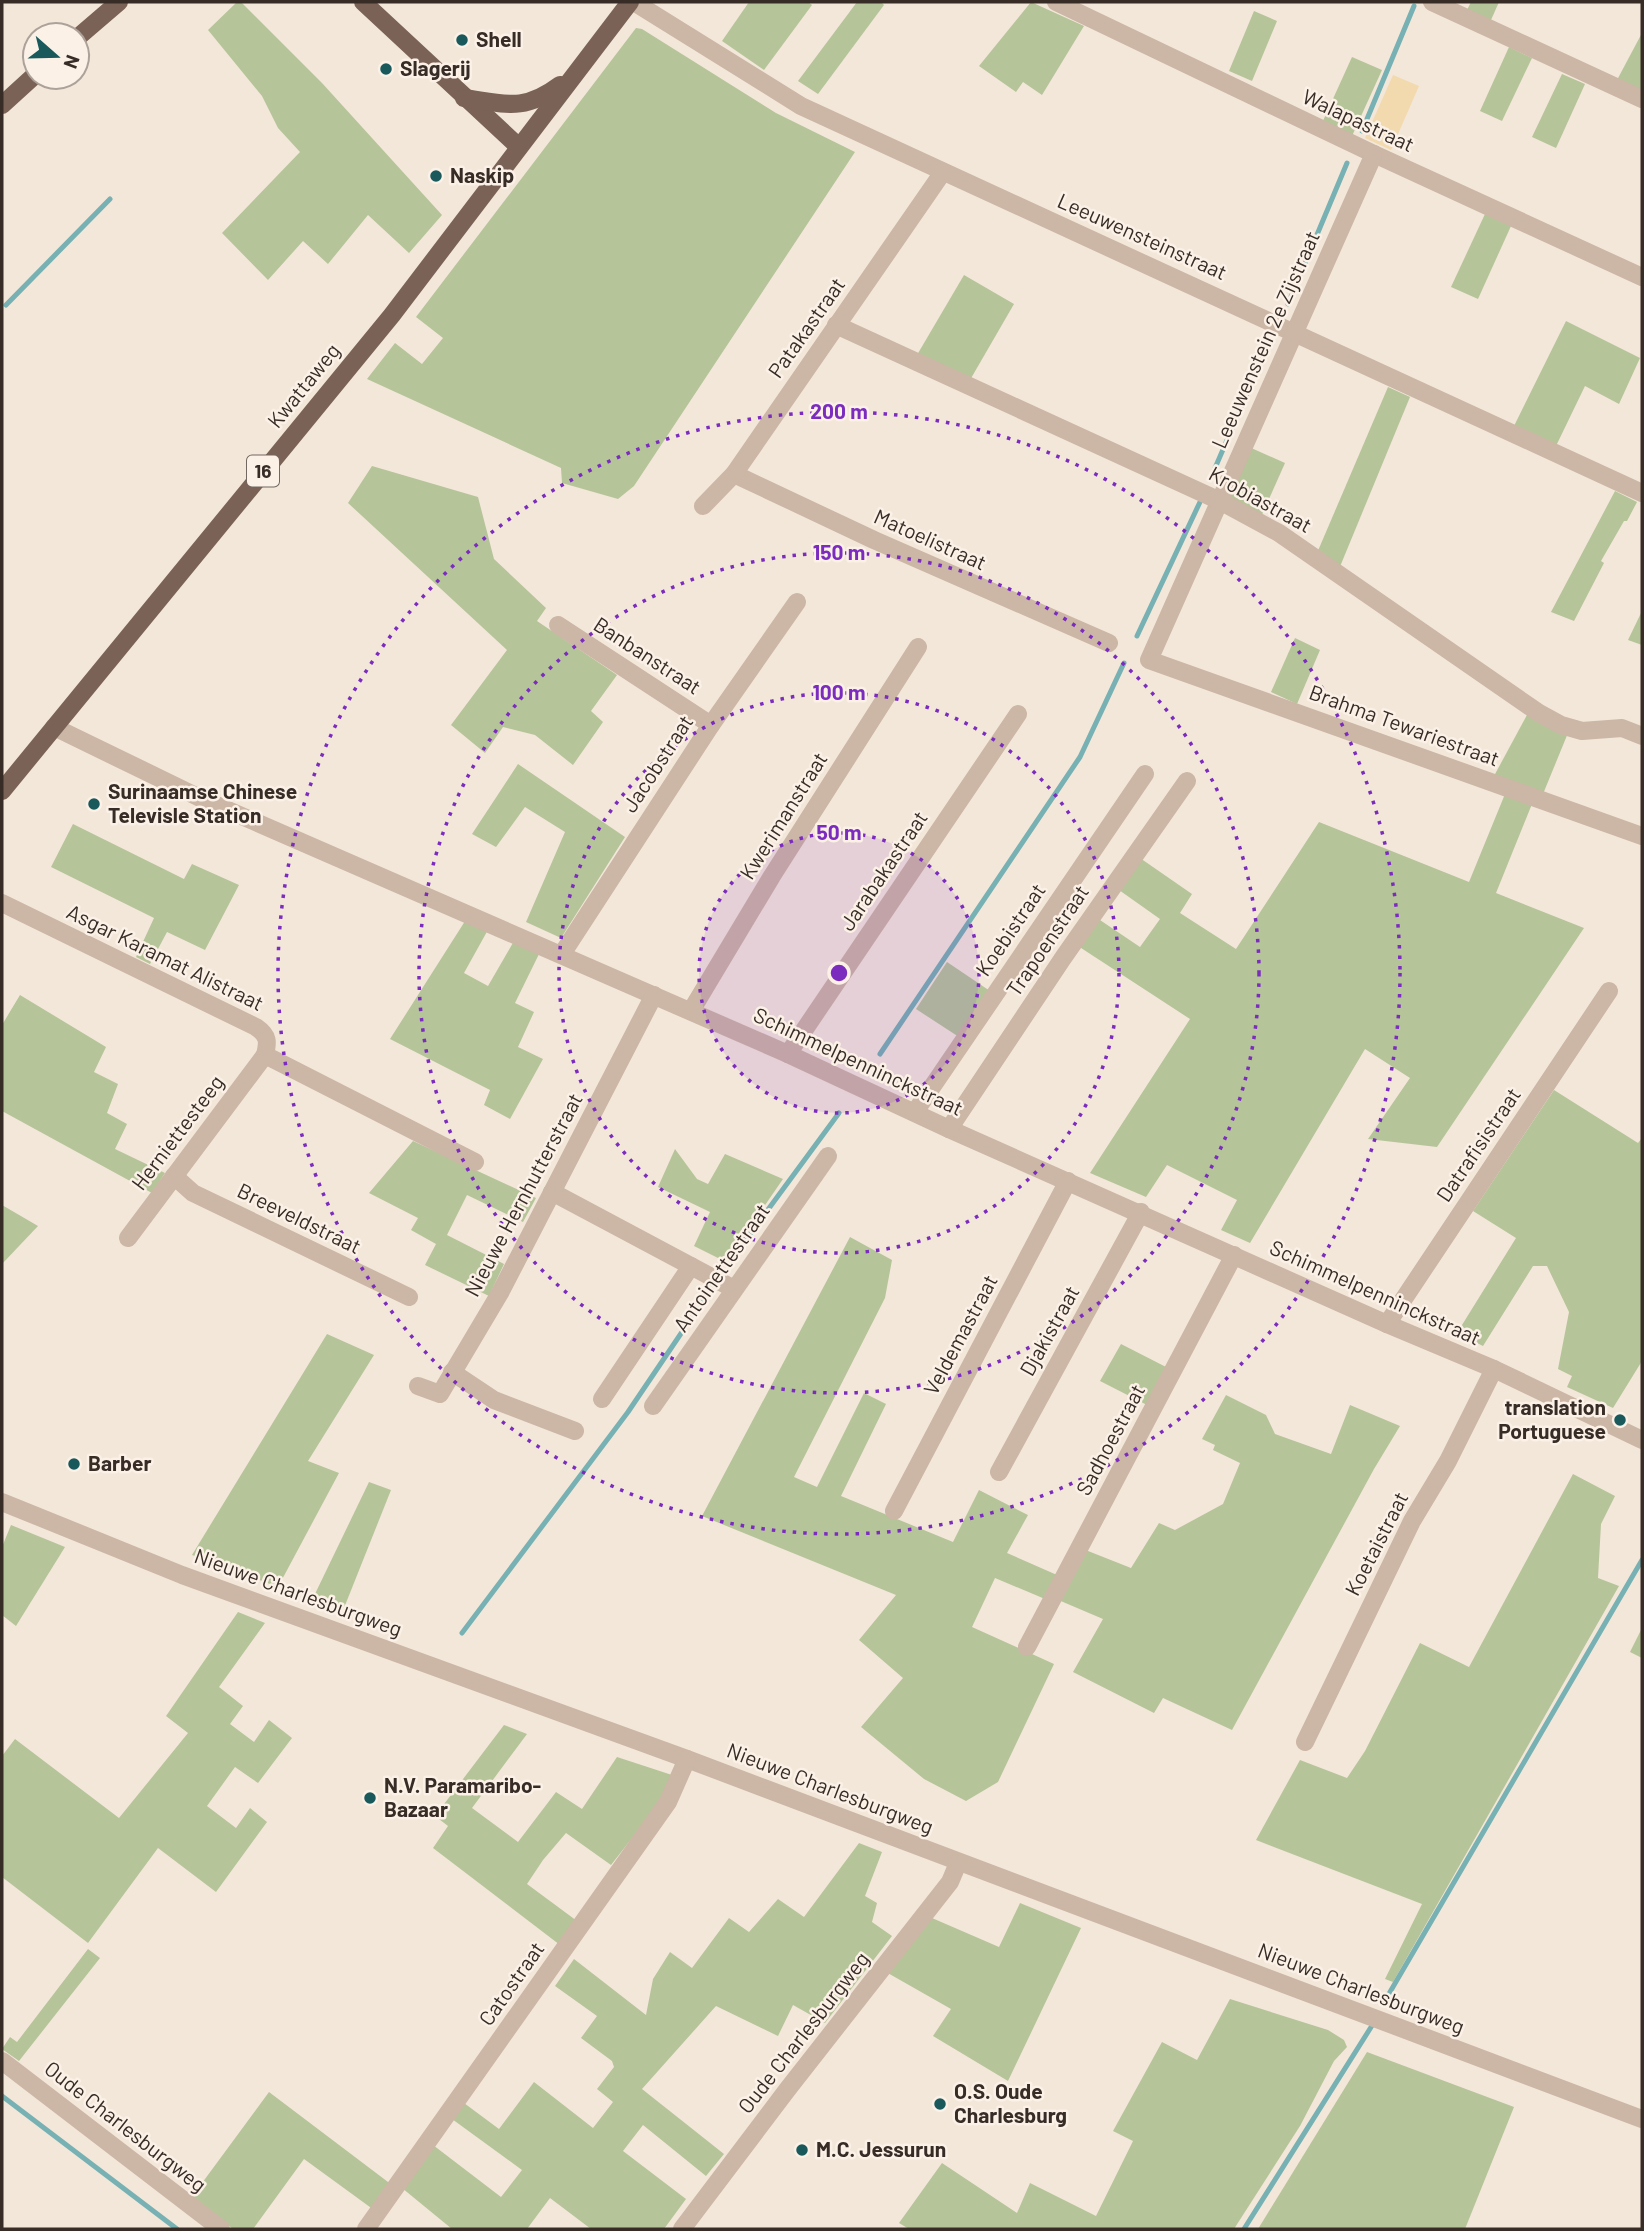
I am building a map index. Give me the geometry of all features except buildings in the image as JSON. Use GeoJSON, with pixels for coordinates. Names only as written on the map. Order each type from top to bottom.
{"type":"FeatureCollection","features":[{"type":"Feature","properties":{"kind":"main road"},"geometry":{"type":"LineString","coordinates":[[91,26],[119,2]]}},
{"type":"Feature","properties":{"kind":"main road"},"geometry":{"type":"LineString","coordinates":[[363,2],[519,147]]}},
{"type":"Feature","properties":{"kind":"main road","name":"Kwattaweg"},"geometry":{"type":"LineString","coordinates":[[2,791],[391,315],[632,2]]}},
{"type":"Feature","properties":{"kind":"main road"},"geometry":{"type":"LineString","coordinates":[[464,98],[522,104],[545,96],[575,74]]}},
{"type":"Feature","properties":{"kind":"main road"},"geometry":{"type":"LineString","coordinates":[[2,105],[21,88]]}},
{"type":"Feature","properties":{"kind":"street","name":"Leeuwensteinstraat"},"geometry":{"type":"LineString","coordinates":[[632,2],[801,106],[1642,494]]}},
{"type":"Feature","properties":{"kind":"street","name":"Walapastraat"},"geometry":{"type":"LineString","coordinates":[[1056,2],[1374,154],[1642,277]]}},
{"type":"Feature","properties":{"kind":"street"},"geometry":{"type":"LineString","coordinates":[[1432,2],[1642,99]]}},
{"type":"Feature","properties":{"kind":"street","name":"Leeuwenstein 2e Zijstraat"},"geometry":{"type":"LineString","coordinates":[[1149,660],[1374,154]]}},
{"type":"Feature","properties":{"kind":"street","name":"Patakastraat"},"geometry":{"type":"LineString","coordinates":[[703,506],[734,474],[943,172]]}},
{"type":"Feature","properties":{"kind":"street","name":"Krobiastraat"},"geometry":{"type":"LineString","coordinates":[[836,325],[1220,501],[1279,533],[1539,713],[1582,731],[1622,728],[1642,736]]}},
{"type":"Feature","properties":{"kind":"street","name":"Matoelistraat"},"geometry":{"type":"LineString","coordinates":[[734,474],[886,545],[1109,643]]}},
{"type":"Feature","properties":{"kind":"street","name":"Jacobstraat"},"geometry":{"type":"LineString","coordinates":[[562,954],[711,725],[797,602]]}},
{"type":"Feature","properties":{"kind":"street","name":"Banbanstraat"},"geometry":{"type":"LineString","coordinates":[[558,625],[711,725]]}},
{"type":"Feature","properties":{"kind":"street","name":"Kwerimanstraat"},"geometry":{"type":"LineString","coordinates":[[691,1011],[772,876],[918,647]]}},
{"type":"Feature","properties":{"kind":"street","name":"Brahma Tewariestraat"},"geometry":{"type":"LineString","coordinates":[[1149,660],[1642,836]]}},
{"type":"Feature","properties":{"kind":"street","name":"Jarabakastraat"},"geometry":{"type":"LineString","coordinates":[[788,1054],[1018,714]]}},
{"type":"Feature","properties":{"kind":"street","name":"Schimmelpenninckstraat"},"geometry":{"type":"LineString","coordinates":[[54,727],[198,797],[562,954],[1387,1324],[1639,1433]]}},
{"type":"Feature","properties":{"kind":"street","name":"Koebistraat"},"geometry":{"type":"LineString","coordinates":[[915,1112],[1145,774]]}},
{"type":"Feature","properties":{"kind":"street","name":"Trapoenstraat"},"geometry":{"type":"LineString","coordinates":[[949,1129],[1063,958],[1187,781]]}},
{"type":"Feature","properties":{"kind":"street","name":"Asgar Karamat Alistraat"},"geometry":{"type":"LineString","coordinates":[[2,903],[256,1027],[265,1033],[268,1041],[265,1055]]}},
{"type":"Feature","properties":{"kind":"street","name":"Datrafisistraat"},"geometry":{"type":"LineString","coordinates":[[1387,1324],[1609,991]]}},
{"type":"Feature","properties":{"kind":"street","name":"Nieuwe Hernhutterstraat"},"geometry":{"type":"LineString","coordinates":[[418,1386],[440,1394],[500,1293],[654,995]]}},
{"type":"Feature","properties":{"kind":"street"},"geometry":{"type":"LineString","coordinates":[[265,1055],[475,1162]]}},
{"type":"Feature","properties":{"kind":"street","name":"Herniettesteeg"},"geometry":{"type":"LineString","coordinates":[[128,1238],[265,1055]]}},
{"type":"Feature","properties":{"kind":"street","name":"Antoinettestraat"},"geometry":{"type":"LineString","coordinates":[[653,1406],[828,1156]]}},
{"type":"Feature","properties":{"kind":"street","name":"Breeveldstraat"},"geometry":{"type":"LineString","coordinates":[[174,1176],[193,1193],[409,1297]]}},
{"type":"Feature","properties":{"kind":"street","name":"Veldemastraat"},"geometry":{"type":"LineString","coordinates":[[894,1511],[1068,1181]]}},
{"type":"Feature","properties":{"kind":"street"},"geometry":{"type":"LineString","coordinates":[[552,1192],[734,1289]]}},
{"type":"Feature","properties":{"kind":"street","name":"Djakistraat"},"geometry":{"type":"LineString","coordinates":[[999,1472],[1141,1212]]}},
{"type":"Feature","properties":{"kind":"street","name":"Sadhoestraat"},"geometry":{"type":"LineString","coordinates":[[1027,1647],[1234,1255]]}},
{"type":"Feature","properties":{"kind":"street"},"geometry":{"type":"LineString","coordinates":[[602,1399],[691,1266]]}},
{"type":"Feature","properties":{"kind":"street","name":"Koetaistraat"},"geometry":{"type":"LineString","coordinates":[[1305,1742],[1412,1521],[1448,1461],[1494,1369]]}},
{"type":"Feature","properties":{"kind":"street"},"geometry":{"type":"LineString","coordinates":[[452,1372],[494,1400],[575,1431]]}},
{"type":"Feature","properties":{"kind":"street","name":"Nieuwe Charlesburgweg"},"geometry":{"type":"LineString","coordinates":[[2,1502],[182,1575],[687,1759],[1642,2119]]}},
{"type":"Feature","properties":{"kind":"street","name":"Catostraat"},"geometry":{"type":"LineString","coordinates":[[366,2229],[667,1802],[687,1759]]}},
{"type":"Feature","properties":{"kind":"street","name":"Oude Charlesburgweg"},"geometry":{"type":"LineString","coordinates":[[682,2229],[950,1882],[958,1863]]}},
{"type":"Feature","properties":{"kind":"street","name":"Oude Charlesburgweg"},"geometry":{"type":"LineString","coordinates":[[2,2061],[221,2229]]}},
{"type":"Feature","properties":{"kind":"green space"},"geometry":{"type":"Polygon","coordinates":[[[237,2],[241,2],[322,83],[442,215],[409,253],[368,215],[328,264],[303,241],[268,280],[222,233],[300,152],[278,128],[262,96],[208,30],[237,2]]]}},
{"type":"Feature","properties":{"kind":"green space"},"geometry":{"type":"Polygon","coordinates":[[[749,2],[808,2],[812,5],[764,70],[722,41],[749,2]]]}},
{"type":"Feature","properties":{"kind":"green space"},"geometry":{"type":"Polygon","coordinates":[[[857,2],[881,2],[884,5],[818,94],[798,81],[857,2]]]}},
{"type":"Feature","properties":{"kind":"green space"},"geometry":{"type":"Polygon","coordinates":[[[1031,2],[1084,26],[1042,95],[1023,82],[1016,92],[979,66],[1031,2]]]}},
{"type":"Feature","properties":{"kind":"green space"},"geometry":{"type":"Polygon","coordinates":[[[1471,2],[1499,2],[1491,20],[1467,10],[1471,2]]]}},
{"type":"Feature","properties":{"kind":"green space"},"geometry":{"type":"Polygon","coordinates":[[[1254,11],[1277,21],[1252,81],[1229,71],[1254,11]]]}},
{"type":"Feature","properties":{"kind":"green space"},"geometry":{"type":"Polygon","coordinates":[[[636,28],[642,29],[776,113],[855,152],[634,486],[618,499],[562,483],[561,468],[367,379],[395,343],[422,364],[443,338],[416,317],[636,28]]]}},
{"type":"Feature","properties":{"kind":"green space"},"geometry":{"type":"Polygon","coordinates":[[[1642,33],[1642,91],[1617,80],[1642,33]]]}},
{"type":"Feature","properties":{"kind":"green space"},"geometry":{"type":"Polygon","coordinates":[[[1509,47],[1532,58],[1502,121],[1480,111],[1509,47]]]}},
{"type":"Feature","properties":{"kind":"green space"},"geometry":{"type":"Polygon","coordinates":[[[1352,57],[1382,70],[1352,136],[1322,123],[1352,57]]]}},
{"type":"Feature","properties":{"kind":"green space"},"geometry":{"type":"Polygon","coordinates":[[[1562,74],[1585,84],[1556,148],[1532,137],[1562,74]]]}},
{"type":"Feature","properties":{"kind":"green space"},"geometry":{"type":"Polygon","coordinates":[[[1485,214],[1511,226],[1478,299],[1451,287],[1485,214]]]}},
{"type":"Feature","properties":{"kind":"green space"},"geometry":{"type":"Polygon","coordinates":[[[964,275],[1014,304],[970,380],[917,355],[964,275]]]}},
{"type":"Feature","properties":{"kind":"green space"},"geometry":{"type":"Polygon","coordinates":[[[1566,321],[1640,358],[1619,404],[1585,386],[1556,446],[1514,426],[1566,321]]]}},
{"type":"Feature","properties":{"kind":"green space"},"geometry":{"type":"Polygon","coordinates":[[[1388,387],[1410,397],[1339,569],[1317,553],[1388,387]]]}},
{"type":"Feature","properties":{"kind":"green space"},"geometry":{"type":"Polygon","coordinates":[[[1249,447],[1285,463],[1261,517],[1231,498],[1230,492],[1249,447]]]}},
{"type":"Feature","properties":{"kind":"green space"},"geometry":{"type":"Polygon","coordinates":[[[372,466],[478,497],[494,559],[546,608],[537,621],[617,675],[591,711],[603,722],[573,765],[535,735],[503,727],[485,753],[451,725],[507,650],[348,503],[372,466]]]}},
{"type":"Feature","properties":{"kind":"green space"},"geometry":{"type":"Polygon","coordinates":[[[1615,491],[1637,502],[1627,521],[1624,521],[1601,561],[1604,563],[1574,621],[1551,612],[1615,491]]]}},
{"type":"Feature","properties":{"kind":"green space"},"geometry":{"type":"Polygon","coordinates":[[[1642,611],[1642,645],[1628,640],[1642,611]]]}},
{"type":"Feature","properties":{"kind":"green space"},"geometry":{"type":"Polygon","coordinates":[[[1295,638],[1320,650],[1297,704],[1271,692],[1295,638]]]}},
{"type":"Feature","properties":{"kind":"green space"},"geometry":{"type":"Polygon","coordinates":[[[1528,713],[1568,733],[1543,794],[1494,776],[1528,713]]]}},
{"type":"Feature","properties":{"kind":"green space"},"geometry":{"type":"Polygon","coordinates":[[[518,764],[625,837],[561,938],[526,922],[565,832],[525,807],[496,847],[472,834],[518,764]]]}},
{"type":"Feature","properties":{"kind":"green space"},"geometry":{"type":"Polygon","coordinates":[[[1505,794],[1532,804],[1496,893],[1584,928],[1437,1147],[1368,1139],[1410,1078],[1365,1049],[1250,1243],[1221,1230],[1237,1200],[1167,1165],[1146,1197],[1090,1173],[1190,1019],[1078,946],[1097,918],[1140,947],[1160,919],[1119,890],[1140,858],[1192,894],[1180,913],[1236,949],[1319,822],[1469,882],[1505,794]]]}},
{"type":"Feature","properties":{"kind":"green space"},"geometry":{"type":"Polygon","coordinates":[[[73,824],[184,879],[192,864],[239,885],[205,950],[167,932],[150,964],[136,957],[154,918],[51,867],[73,824]]]}},
{"type":"Feature","properties":{"kind":"green space"},"geometry":{"type":"Polygon","coordinates":[[[467,918],[489,928],[464,973],[488,986],[514,941],[540,952],[515,1003],[534,1012],[518,1047],[543,1059],[510,1119],[484,1105],[490,1090],[390,1039],[467,918]]]}},
{"type":"Feature","properties":{"kind":"green space"},"geometry":{"type":"Polygon","coordinates":[[[947,962],[990,991],[959,1037],[916,1009],[947,962]]]}},
{"type":"Feature","properties":{"kind":"green space"},"geometry":{"type":"Polygon","coordinates":[[[20,995],[106,1047],[94,1072],[118,1084],[107,1113],[127,1124],[115,1149],[165,1173],[152,1193],[2,1111],[2,1025],[20,995]]]}},
{"type":"Feature","properties":{"kind":"green space"},"geometry":{"type":"Polygon","coordinates":[[[1554,1090],[1638,1143],[1642,1138],[1642,1361],[1613,1408],[1567,1387],[1572,1376],[1558,1369],[1569,1312],[1547,1266],[1533,1266],[1483,1346],[1457,1333],[1516,1238],[1473,1211],[1554,1090]]]}},
{"type":"Feature","properties":{"kind":"green space"},"geometry":{"type":"Polygon","coordinates":[[[413,1141],[536,1198],[523,1222],[467,1195],[447,1235],[504,1264],[489,1296],[425,1265],[436,1244],[411,1230],[418,1218],[369,1193],[413,1141]]]}},
{"type":"Feature","properties":{"kind":"green space"},"geometry":{"type":"Polygon","coordinates":[[[675,1149],[697,1179],[708,1184],[725,1154],[783,1179],[726,1262],[694,1246],[710,1212],[658,1187],[675,1149]]]}},
{"type":"Feature","properties":{"kind":"green space"},"geometry":{"type":"Polygon","coordinates":[[[2,1205],[38,1226],[2,1264],[2,1205]]]}},
{"type":"Feature","properties":{"kind":"green space"},"geometry":{"type":"Polygon","coordinates":[[[850,1237],[892,1260],[885,1298],[794,1477],[817,1487],[864,1393],[886,1404],[841,1496],[953,1542],[979,1490],[1028,1515],[1007,1553],[1057,1575],[1045,1599],[995,1578],[972,1627],[1054,1664],[998,1782],[966,1801],[924,1779],[861,1727],[903,1678],[859,1640],[896,1595],[702,1516],[850,1237]]]}},
{"type":"Feature","properties":{"kind":"green space"},"geometry":{"type":"Polygon","coordinates":[[[327,1334],[374,1355],[308,1461],[339,1473],[278,1587],[192,1555],[327,1334]]]}},
{"type":"Feature","properties":{"kind":"green space"},"geometry":{"type":"Polygon","coordinates":[[[1121,1344],[1168,1368],[1149,1406],[1100,1381],[1121,1344]]]}},
{"type":"Feature","properties":{"kind":"green space"},"geometry":{"type":"Polygon","coordinates":[[[1226,1395],[1266,1415],[1275,1434],[1331,1454],[1350,1405],[1400,1426],[1232,1730],[1163,1698],[1154,1713],[1073,1672],[1103,1619],[1056,1599],[1083,1549],[1131,1568],[1159,1523],[1175,1530],[1223,1504],[1240,1463],[1213,1450],[1215,1445],[1202,1439],[1226,1395]]]}},
{"type":"Feature","properties":{"kind":"green space"},"geometry":{"type":"Polygon","coordinates":[[[1573,1474],[1615,1496],[1601,1524],[1598,1578],[1619,1586],[1393,1982],[1385,1979],[1422,1904],[1256,1840],[1300,1760],[1347,1778],[1365,1751],[1420,1643],[1469,1667],[1573,1474]]]}},
{"type":"Feature","properties":{"kind":"green space"},"geometry":{"type":"Polygon","coordinates":[[[369,1482],[391,1490],[344,1608],[314,1596],[369,1482]]]}},
{"type":"Feature","properties":{"kind":"green space"},"geometry":{"type":"Polygon","coordinates":[[[11,1525],[65,1547],[16,1626],[2,1615],[2,1547],[11,1525]]]}},
{"type":"Feature","properties":{"kind":"green space"},"geometry":{"type":"Polygon","coordinates":[[[238,1612],[265,1623],[219,1687],[243,1706],[230,1724],[254,1742],[269,1720],[292,1738],[258,1783],[235,1767],[207,1806],[236,1828],[250,1808],[267,1822],[216,1892],[158,1848],[88,1943],[2,1877],[2,1756],[15,1739],[119,1818],[188,1733],[166,1716],[238,1612]]]}},
{"type":"Feature","properties":{"kind":"green space"},"geometry":{"type":"Polygon","coordinates":[[[1642,1628],[1642,1658],[1630,1652],[1642,1628]]]}},
{"type":"Feature","properties":{"kind":"green space"},"geometry":{"type":"Polygon","coordinates":[[[504,1725],[527,1734],[472,1808],[518,1842],[556,1792],[582,1809],[617,1757],[672,1775],[664,1797],[611,1865],[566,1833],[527,1884],[577,1921],[560,1945],[433,1848],[448,1826],[435,1816],[504,1725]]]}},
{"type":"Feature","properties":{"kind":"green space"},"geometry":{"type":"Polygon","coordinates":[[[859,1843],[882,1852],[865,1896],[877,1903],[872,1922],[892,1936],[825,2023],[793,2005],[778,2036],[716,2006],[642,2089],[724,2154],[706,2176],[643,2125],[623,2151],[686,2199],[664,2229],[591,2229],[550,2198],[527,2229],[452,2229],[402,2188],[433,2145],[501,2197],[522,2170],[452,2119],[464,2103],[499,2129],[534,2082],[593,2128],[613,2102],[597,2089],[614,2067],[612,2061],[581,2038],[597,2016],[555,1986],[574,1959],[646,2015],[653,1979],[670,1952],[692,1968],[729,1918],[749,1932],[778,1899],[804,1917],[859,1843]]]}},
{"type":"Feature","properties":{"kind":"green space"},"geometry":{"type":"Polygon","coordinates":[[[1020,1903],[1081,1928],[1008,2081],[933,2036],[951,2009],[886,1972],[932,1918],[999,1947],[1020,1903]]]}},
{"type":"Feature","properties":{"kind":"green space"},"geometry":{"type":"Polygon","coordinates":[[[88,1949],[100,1958],[19,2061],[2,2049],[10,2037],[17,2042],[88,1949]]]}},
{"type":"Feature","properties":{"kind":"green space"},"geometry":{"type":"Polygon","coordinates":[[[1230,1999],[1328,2030],[1344,2040],[1347,2047],[1334,2061],[1300,2126],[1234,2229],[909,2229],[899,2223],[942,2163],[1017,2213],[1030,2183],[1096,2216],[1133,2141],[1113,2131],[1162,2042],[1197,2060],[1230,1999]]]}},
{"type":"Feature","properties":{"kind":"green space"},"geometry":{"type":"Polygon","coordinates":[[[1367,2052],[1514,2107],[1465,2229],[1258,2229],[1367,2052]]]}},
{"type":"Feature","properties":{"kind":"green space"},"geometry":{"type":"Polygon","coordinates":[[[269,2092],[392,2185],[374,2210],[304,2159],[253,2229],[233,2229],[191,2198],[269,2092]]]}},
{"type":"Feature","properties":{"kind":"sand"},"geometry":{"type":"Polygon","coordinates":[[[1393,75],[1419,86],[1391,150],[1365,138],[1393,75]]]}},
{"type":"Feature","properties":{"kind":"waterway"},"geometry":{"type":"LineString","coordinates":[[1362,131],[1414,6]]}},
{"type":"Feature","properties":{"kind":"waterway"},"geometry":{"type":"LineString","coordinates":[[1288,304],[1347,163]]}},
{"type":"Feature","properties":{"kind":"waterway"},"geometry":{"type":"LineString","coordinates":[[6,305],[110,199]]}},
{"type":"Feature","properties":{"kind":"waterway"},"geometry":{"type":"LineString","coordinates":[[1212,475],[1272,336]]}},
{"type":"Feature","properties":{"kind":"waterway"},"geometry":{"type":"LineString","coordinates":[[1137,636],[1200,502]]}},
{"type":"Feature","properties":{"kind":"waterway"},"geometry":{"type":"LineString","coordinates":[[880,1054],[1080,757],[1124,663]]}},
{"type":"Feature","properties":{"kind":"waterway"},"geometry":{"type":"LineString","coordinates":[[731,1260],[839,1113]]}},
{"type":"Feature","properties":{"kind":"waterway"},"geometry":{"type":"LineString","coordinates":[[462,1633],[628,1412],[711,1289]]}},
{"type":"Feature","properties":{"kind":"waterway"},"geometry":{"type":"LineString","coordinates":[[1383,2004],[1642,1560]]}},
{"type":"Feature","properties":{"kind":"waterway"},"geometry":{"type":"LineString","coordinates":[[1244,2229],[1373,2024]]}},
{"type":"Feature","properties":{"kind":"waterway"},"geometry":{"type":"LineString","coordinates":[[2,2096],[177,2229]]}},
{"type":"Feature","properties":{"kind":"place","name":"Shell"},"geometry":{"type":"Point","coordinates":[462,40]}},
{"type":"Feature","properties":{"kind":"place","name":"Slagerij"},"geometry":{"type":"Point","coordinates":[386,69]}},
{"type":"Feature","properties":{"kind":"place","name":"Naskip"},"geometry":{"type":"Point","coordinates":[436,176]}},
{"type":"Feature","properties":{"kind":"place","name":"Surinaamse Chinese Televisle Station"},"geometry":{"type":"Point","coordinates":[94,804]}},
{"type":"Feature","properties":{"kind":"place","name":"translation Portuguese"},"geometry":{"type":"Point","coordinates":[1620,1420]}},
{"type":"Feature","properties":{"kind":"place","name":"Barber"},"geometry":{"type":"Point","coordinates":[74,1464]}},
{"type":"Feature","properties":{"kind":"place","name":"N.V. Paramaribo- Bazaar"},"geometry":{"type":"Point","coordinates":[370,1798]}},
{"type":"Feature","properties":{"kind":"place","name":"O.S. Oude Charlesburg"},"geometry":{"type":"Point","coordinates":[940,2104]}},
{"type":"Feature","properties":{"kind":"place","name":"M.C. Jessurun"},"geometry":{"type":"Point","coordinates":[802,2150]}}]}
